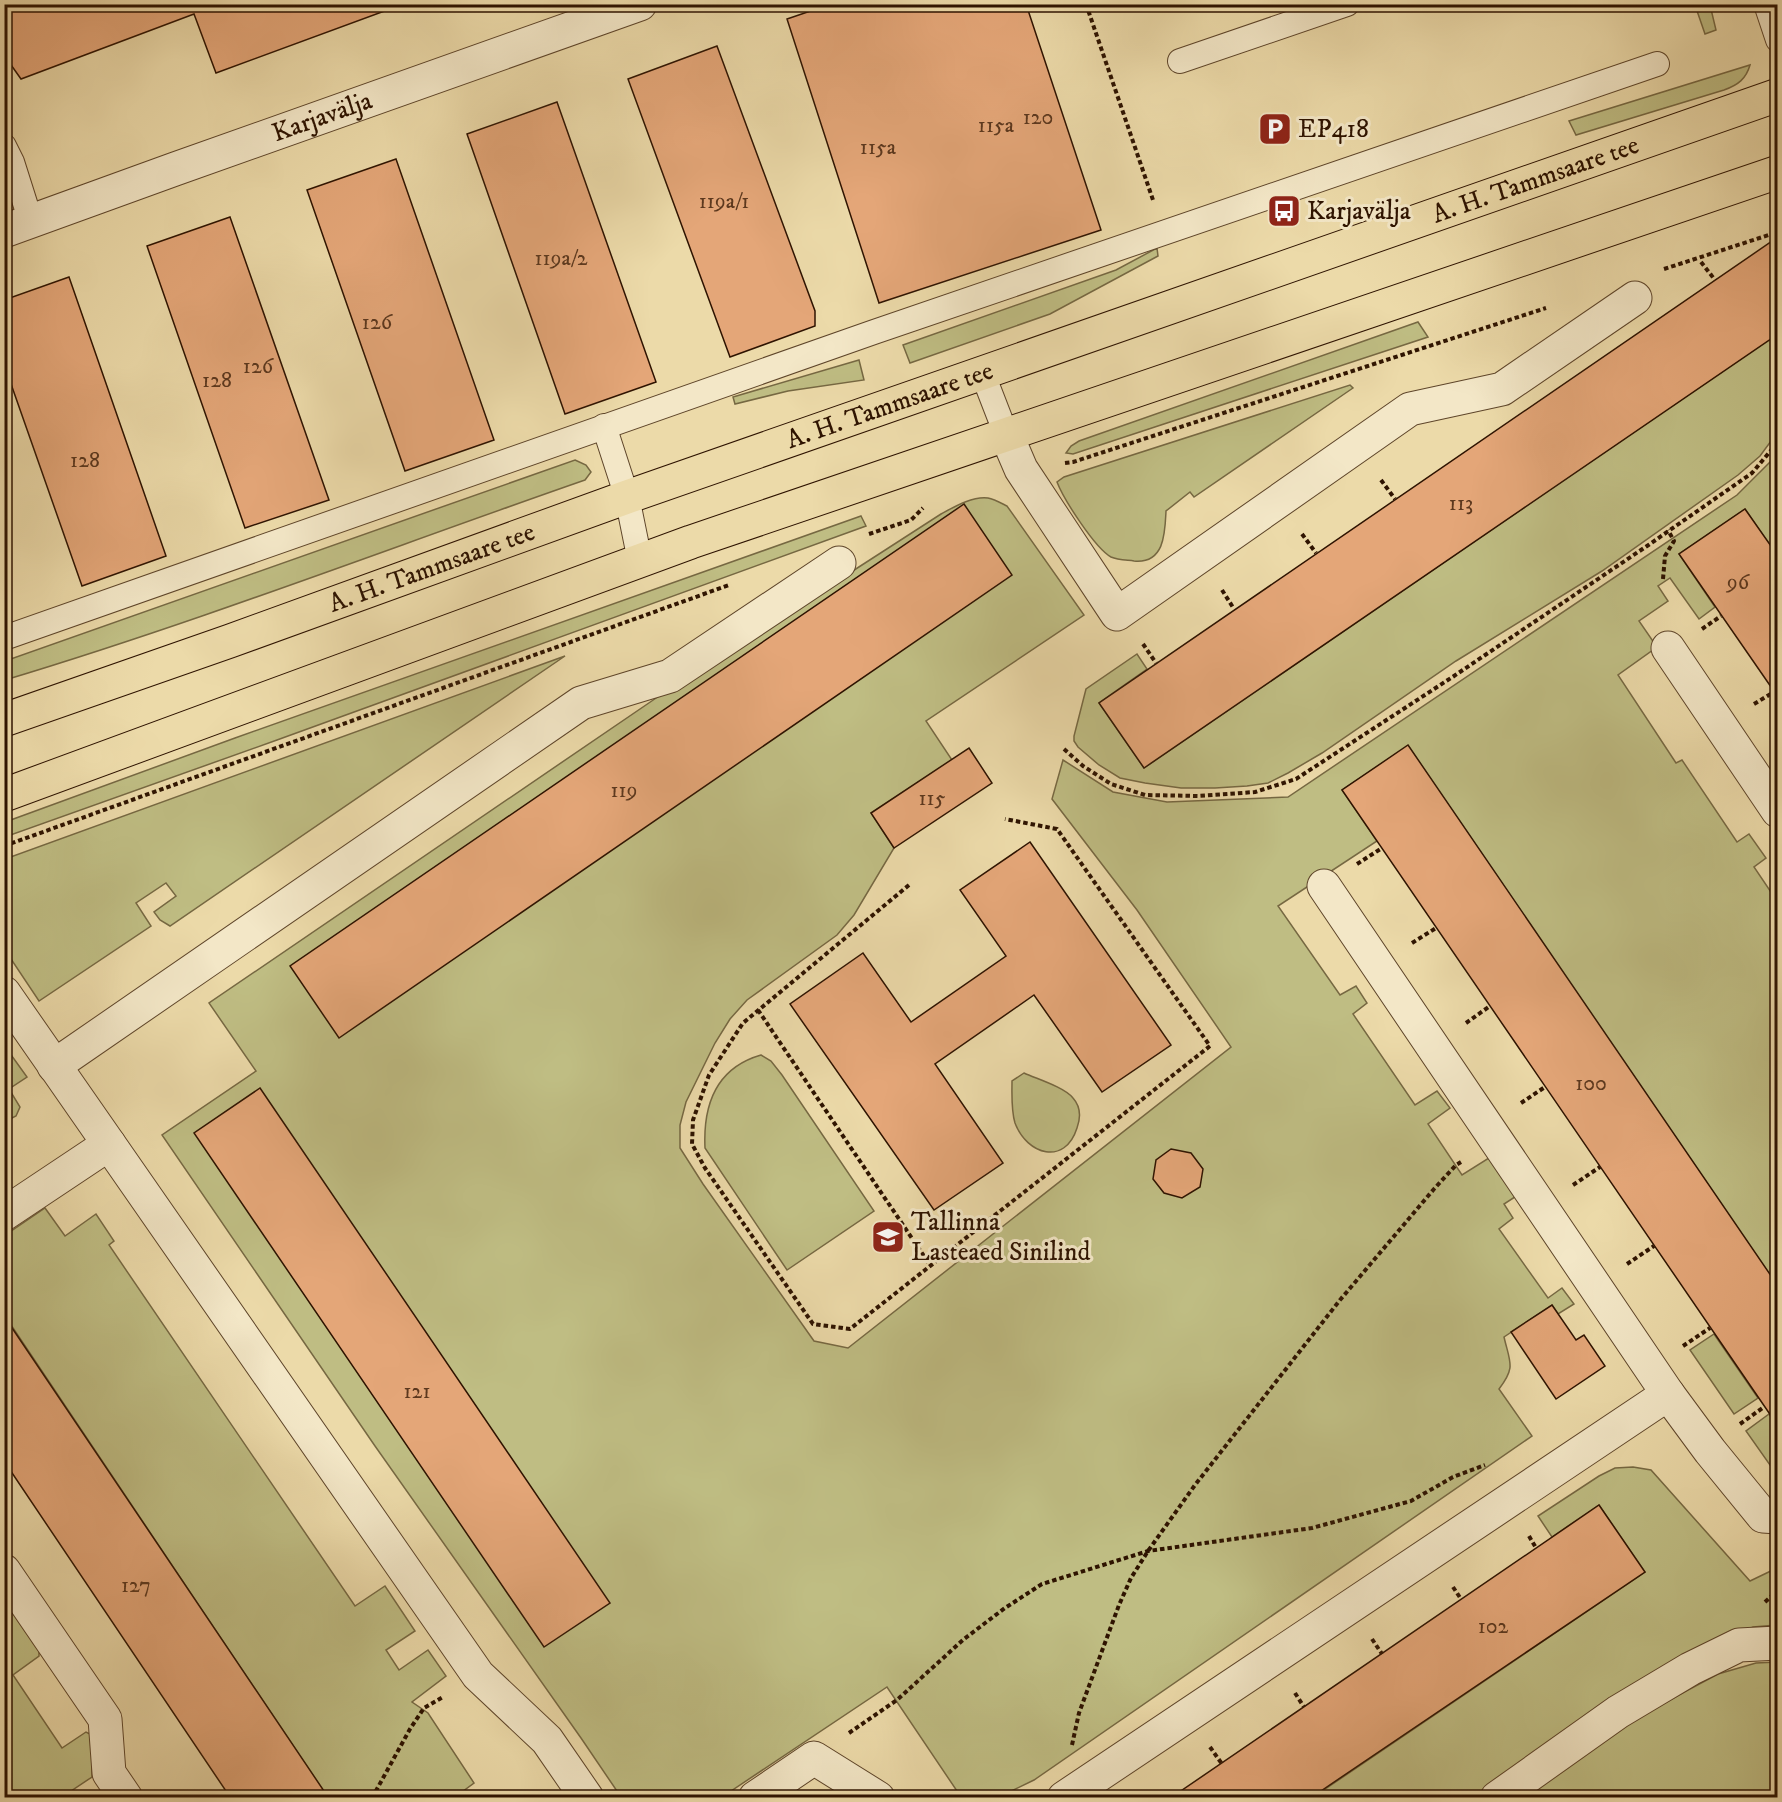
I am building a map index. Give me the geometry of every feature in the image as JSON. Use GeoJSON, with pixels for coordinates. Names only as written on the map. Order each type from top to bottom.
{"type":"FeatureCollection","features":[{"type":"Feature","properties":{"kind":"main road","name":"A. H. Tammsaare tee"},"geometry":{"type":"LineString","coordinates":[[4,720],[627,497],[1778,95]]}},
{"type":"Feature","properties":{"kind":"main road"},"geometry":{"type":"LineString","coordinates":[[4,795],[640,561],[1778,171]]}},
{"type":"Feature","properties":{"kind":"street","name":"Karjavälja"},"geometry":{"type":"LineString","coordinates":[[18,226],[640,4]]}},
{"type":"Feature","properties":{"kind":"street"},"geometry":{"type":"LineString","coordinates":[[1006,434],[1021,469],[1117,614],[1410,409],[1502,389],[1635,298]]}},
{"type":"Feature","properties":{"kind":"street"},"geometry":{"type":"LineString","coordinates":[[54,1066],[581,703],[670,676],[839,563]]}},
{"type":"Feature","properties":{"kind":"street"},"geometry":{"type":"LineString","coordinates":[[1668,648],[1778,811]]}},
{"type":"Feature","properties":{"kind":"street"},"geometry":{"type":"LineString","coordinates":[[1324,886],[1668,1394],[1762,1516],[1778,1517]]}},
{"type":"Feature","properties":{"kind":"street"},"geometry":{"type":"LineString","coordinates":[[4,993],[478,1675],[547,1740],[586,1797]]}},
{"type":"Feature","properties":{"kind":"street"},"geometry":{"type":"LineString","coordinates":[[4,1214],[109,1144]]}},
{"type":"Feature","properties":{"kind":"street"},"geometry":{"type":"LineString","coordinates":[[1076,1789],[1668,1394]]}},
{"type":"Feature","properties":{"kind":"street"},"geometry":{"type":"LineString","coordinates":[[4,1571],[105,1719],[110,1773],[126,1797]]}},
{"type":"Feature","properties":{"kind":"street"},"geometry":{"type":"LineString","coordinates":[[1497,1797],[1618,1712],[1690,1670],[1739,1645],[1778,1643]]}},
{"type":"Feature","properties":{"kind":"street"},"geometry":{"type":"LineString","coordinates":[[755,1797],[814,1758],[878,1797]]}},
{"type":"Feature","properties":{"kind":"lane"},"geometry":{"type":"LineString","coordinates":[[1180,61],[1347,4]]}},
{"type":"Feature","properties":{"kind":"lane"},"geometry":{"type":"LineString","coordinates":[[1766,4],[1778,40]]}},
{"type":"Feature","properties":{"kind":"lane"},"geometry":{"type":"LineString","coordinates":[[4,638],[604,426],[1657,64]]}},
{"type":"Feature","properties":{"kind":"lane"},"geometry":{"type":"LineString","coordinates":[[4,146],[12,162],[18,226]]}},
{"type":"Feature","properties":{"kind":"lane"},"geometry":{"type":"LineString","coordinates":[[982,372],[1006,434]]}},
{"type":"Feature","properties":{"kind":"lane"},"geometry":{"type":"LineString","coordinates":[[604,426],[627,497],[640,561]]}},
{"type":"Feature","properties":{"kind":"path"},"geometry":{"type":"LineString","coordinates":[[1086,4],[1158,215],[1161,234]]}},
{"type":"Feature","properties":{"kind":"path"},"geometry":{"type":"LineString","coordinates":[[1660,270],[1778,232]]}},
{"type":"Feature","properties":{"kind":"path"},"geometry":{"type":"LineString","coordinates":[[1701,262],[1716,280]]}},
{"type":"Feature","properties":{"kind":"path"},"geometry":{"type":"LineString","coordinates":[[1021,469],[1073,462],[1547,307]]}},
{"type":"Feature","properties":{"kind":"path"},"geometry":{"type":"LineString","coordinates":[[1064,749],[1083,766],[1111,784],[1145,795],[1198,796],[1255,792],[1296,779],[1454,676],[1752,473],[1778,442]]}},
{"type":"Feature","properties":{"kind":"path"},"geometry":{"type":"LineString","coordinates":[[1381,480],[1395,499]]}},
{"type":"Feature","properties":{"kind":"path"},"geometry":{"type":"LineString","coordinates":[[862,537],[911,520],[924,507]]}},
{"type":"Feature","properties":{"kind":"path"},"geometry":{"type":"LineString","coordinates":[[1663,579],[1665,556],[1674,541],[1668,530]]}},
{"type":"Feature","properties":{"kind":"path"},"geometry":{"type":"LineString","coordinates":[[1302,534],[1316,554]]}},
{"type":"Feature","properties":{"kind":"path"},"geometry":{"type":"LineString","coordinates":[[4,846],[738,582]]}},
{"type":"Feature","properties":{"kind":"path"},"geometry":{"type":"LineString","coordinates":[[1221,590],[1234,609]]}},
{"type":"Feature","properties":{"kind":"path"},"geometry":{"type":"LineString","coordinates":[[1698,631],[1721,616]]}},
{"type":"Feature","properties":{"kind":"path"},"geometry":{"type":"LineString","coordinates":[[1143,643],[1156,663]]}},
{"type":"Feature","properties":{"kind":"path"},"geometry":{"type":"LineString","coordinates":[[1746,710],[1774,692]]}},
{"type":"Feature","properties":{"kind":"path"},"geometry":{"type":"LineString","coordinates":[[909,885],[743,1023],[709,1075],[693,1120],[692,1144],[705,1168],[813,1324],[850,1329],[1210,1046],[1057,829],[1005,819]]}},
{"type":"Feature","properties":{"kind":"path"},"geometry":{"type":"LineString","coordinates":[[1355,866],[1382,848]]}},
{"type":"Feature","properties":{"kind":"path"},"geometry":{"type":"LineString","coordinates":[[1409,945],[1436,928]]}},
{"type":"Feature","properties":{"kind":"path"},"geometry":{"type":"LineString","coordinates":[[1463,1024],[1490,1006]]}},
{"type":"Feature","properties":{"kind":"path"},"geometry":{"type":"LineString","coordinates":[[758,1010],[930,1265]]}},
{"type":"Feature","properties":{"kind":"path"},"geometry":{"type":"LineString","coordinates":[[1518,1105],[1545,1087]]}},
{"type":"Feature","properties":{"kind":"path"},"geometry":{"type":"LineString","coordinates":[[1076,1789],[1071,1754],[1072,1740],[1119,1605],[1131,1578],[1148,1551],[1195,1485],[1376,1257],[1456,1165],[1496,1139]]}},
{"type":"Feature","properties":{"kind":"path"},"geometry":{"type":"LineString","coordinates":[[1573,1185],[1600,1167]]}},
{"type":"Feature","properties":{"kind":"path"},"geometry":{"type":"LineString","coordinates":[[1627,1264],[1654,1246]]}},
{"type":"Feature","properties":{"kind":"path"},"geometry":{"type":"LineString","coordinates":[[1683,1346],[1710,1328]]}},
{"type":"Feature","properties":{"kind":"path"},"geometry":{"type":"LineString","coordinates":[[1737,1426],[1764,1407]]}},
{"type":"Feature","properties":{"kind":"path"},"geometry":{"type":"LineString","coordinates":[[814,1758],[897,1700],[964,1639],[1042,1584],[1148,1551],[1312,1528],[1411,1501],[1453,1477],[1494,1462]]}},
{"type":"Feature","properties":{"kind":"path"},"geometry":{"type":"LineString","coordinates":[[372,1797],[424,1708],[478,1675]]}},
{"type":"Feature","properties":{"kind":"path"},"geometry":{"type":"LineString","coordinates":[[1205,1738],[1222,1764]]}},
{"type":"Feature","properties":{"kind":"shaded area"},"geometry":{"type":"Polygon","coordinates":[[[1695,5],[1710,5],[1716,30],[1705,34],[1695,5]]]}},
{"type":"Feature","properties":{"kind":"shaded area"},"geometry":{"type":"Polygon","coordinates":[[[1750,65],[1741,81],[1724,90],[1576,135],[1569,121],[1750,65]]]}},
{"type":"Feature","properties":{"kind":"shaded area"},"geometry":{"type":"Polygon","coordinates":[[[1157,248],[1158,256],[1050,314],[910,363],[903,345],[1116,270],[1157,248]]]}},
{"type":"Feature","properties":{"kind":"shaded area"},"geometry":{"type":"Polygon","coordinates":[[[1418,322],[1428,337],[1073,454],[1066,453],[1079,441],[1418,322]]]}},
{"type":"Feature","properties":{"kind":"shaded area"},"geometry":{"type":"Polygon","coordinates":[[[1777,334],[1777,433],[1760,456],[1738,475],[1602,571],[1456,661],[1322,753],[1288,773],[1268,783],[1247,786],[1181,788],[1145,783],[1120,778],[1099,765],[1074,741],[1086,689],[1137,654],[1147,669],[1099,703],[1144,768],[1777,334]]]}},
{"type":"Feature","properties":{"kind":"shaded area"},"geometry":{"type":"Polygon","coordinates":[[[859,360],[864,380],[788,391],[735,404],[733,397],[859,360]]]}},
{"type":"Feature","properties":{"kind":"shaded area"},"geometry":{"type":"Polygon","coordinates":[[[1350,385],[1353,388],[1194,497],[1190,492],[1166,511],[1164,537],[1161,545],[1152,557],[1144,561],[1117,559],[1104,552],[1081,523],[1057,482],[1064,477],[1350,385]]]}},
{"type":"Feature","properties":{"kind":"shaded area"},"geometry":{"type":"Polygon","coordinates":[[[1777,455],[1777,556],[1745,509],[1679,554],[1715,607],[1699,619],[1670,578],[1658,586],[1668,601],[1639,621],[1657,647],[1618,675],[1676,763],[1682,760],[1737,842],[1749,834],[1766,858],[1754,867],[1777,901],[1777,1286],[1408,746],[1342,790],[1377,841],[1278,906],[1340,995],[1356,986],[1367,1003],[1353,1014],[1415,1105],[1437,1091],[1450,1108],[1428,1124],[1462,1175],[1492,1156],[1518,1195],[1504,1204],[1513,1218],[1499,1229],[1548,1298],[1562,1288],[1574,1304],[1558,1314],[1552,1305],[1504,1337],[1510,1359],[1510,1370],[1499,1389],[1532,1436],[1034,1780],[999,1797],[961,1797],[887,1687],[722,1797],[621,1797],[375,1446],[162,1135],[256,1071],[209,1003],[662,694],[941,514],[963,503],[982,498],[993,499],[1007,506],[1084,615],[926,721],[952,760],[871,813],[894,848],[854,915],[837,935],[747,1000],[730,1019],[715,1043],[686,1102],[680,1125],[680,1148],[814,1341],[848,1348],[1231,1047],[1137,910],[1052,799],[1063,760],[1113,792],[1167,802],[1288,797],[1737,495],[1777,455]]]}},
{"type":"Feature","properties":{"kind":"shaded area"},"geometry":{"type":"Polygon","coordinates":[[[575,460],[586,465],[591,472],[585,480],[224,608],[5,680],[5,661],[575,460]]]}},
{"type":"Feature","properties":{"kind":"shaded area"},"geometry":{"type":"Polygon","coordinates":[[[861,516],[866,526],[5,837],[5,823],[8,821],[861,516]]]}},
{"type":"Feature","properties":{"kind":"shaded area"},"geometry":{"type":"Polygon","coordinates":[[[565,656],[170,926],[160,920],[154,912],[176,896],[166,883],[136,903],[151,926],[39,1001],[5,950],[5,859],[565,656]]]}},
{"type":"Feature","properties":{"kind":"shaded area"},"geometry":{"type":"Polygon","coordinates":[[[4,1045],[27,1077],[9,1089],[20,1107],[16,1116],[8,1120],[4,1116],[4,1045]]]}},
{"type":"Feature","properties":{"kind":"shaded area"},"geometry":{"type":"Polygon","coordinates":[[[761,1055],[771,1061],[782,1075],[874,1211],[787,1270],[705,1148],[707,1117],[715,1090],[733,1069],[761,1055]]]}},
{"type":"Feature","properties":{"kind":"shaded area"},"geometry":{"type":"Polygon","coordinates":[[[1024,1073],[1063,1090],[1078,1105],[1080,1116],[1078,1124],[1071,1140],[1064,1148],[1055,1152],[1037,1149],[1028,1143],[1015,1123],[1012,1081],[1024,1073]]]}},
{"type":"Feature","properties":{"kind":"shaded area"},"geometry":{"type":"Polygon","coordinates":[[[45,1208],[65,1236],[96,1214],[114,1241],[109,1245],[355,1606],[385,1586],[415,1631],[386,1650],[399,1670],[428,1650],[446,1676],[412,1702],[428,1713],[474,1783],[455,1797],[319,1797],[322,1789],[5,1316],[4,1236],[45,1208]]]}},
{"type":"Feature","properties":{"kind":"shaded area"},"geometry":{"type":"Polygon","coordinates":[[[1714,1334],[1758,1398],[1734,1414],[1690,1350],[1714,1334]]]}},
{"type":"Feature","properties":{"kind":"shaded area"},"geometry":{"type":"Polygon","coordinates":[[[1769,1414],[1777,1426],[1777,1475],[1746,1431],[1769,1414]]]}},
{"type":"Feature","properties":{"kind":"shaded area"},"geometry":{"type":"Polygon","coordinates":[[[1633,1467],[1651,1470],[1750,1581],[1777,1568],[1777,1625],[1753,1627],[1714,1644],[1613,1698],[1473,1797],[1312,1798],[1645,1572],[1599,1505],[1552,1537],[1538,1516],[1599,1476],[1615,1468],[1633,1467]]]}},
{"type":"Feature","properties":{"kind":"shaded area"},"geometry":{"type":"Polygon","coordinates":[[[4,1610],[14,1612],[39,1650],[39,1656],[13,1675],[62,1748],[86,1732],[92,1735],[92,1777],[62,1797],[5,1797],[4,1610]]]}},
{"type":"Feature","properties":{"kind":"shaded area"},"geometry":{"type":"Polygon","coordinates":[[[1777,1662],[1777,1797],[1520,1798],[1630,1722],[1718,1674],[1756,1663],[1777,1662]]]}},
{"type":"Feature","properties":{"kind":"building"},"geometry":{"type":"Polygon","coordinates":[[[4,4],[389,4],[390,9],[216,73],[194,14],[21,79],[4,55],[4,4]]]}},
{"type":"Feature","properties":{"kind":"building"},"geometry":{"type":"Polygon","coordinates":[[[831,4],[1026,4],[1101,230],[879,303],[787,19],[831,4]]]}},
{"type":"Feature","properties":{"kind":"building"},"geometry":{"type":"Polygon","coordinates":[[[717,46],[815,311],[815,326],[730,357],[628,79],[717,46]]]}},
{"type":"Feature","properties":{"kind":"building"},"geometry":{"type":"Polygon","coordinates":[[[557,102],[656,382],[565,414],[467,134],[557,102]]]}},
{"type":"Feature","properties":{"kind":"building"},"geometry":{"type":"Polygon","coordinates":[[[396,159],[494,440],[405,471],[307,190],[396,159]]]}},
{"type":"Feature","properties":{"kind":"building"},"geometry":{"type":"Polygon","coordinates":[[[230,217],[329,500],[245,528],[147,246],[230,217]]]}},
{"type":"Feature","properties":{"kind":"building"},"geometry":{"type":"Polygon","coordinates":[[[1778,237],[1778,334],[1144,768],[1099,703],[1778,237]]]}},
{"type":"Feature","properties":{"kind":"building"},"geometry":{"type":"Polygon","coordinates":[[[69,277],[166,556],[82,586],[4,364],[4,300],[69,277]]]}},
{"type":"Feature","properties":{"kind":"building"},"geometry":{"type":"Polygon","coordinates":[[[964,504],[1012,575],[339,1038],[290,966],[964,504]]]}},
{"type":"Feature","properties":{"kind":"building"},"geometry":{"type":"Polygon","coordinates":[[[1745,509],[1778,556],[1778,697],[1679,554],[1745,509]]]}},
{"type":"Feature","properties":{"kind":"building"},"geometry":{"type":"Polygon","coordinates":[[[1408,745],[1778,1286],[1778,1426],[1342,790],[1408,745]]]}},
{"type":"Feature","properties":{"kind":"building"},"geometry":{"type":"Polygon","coordinates":[[[969,748],[992,783],[894,848],[871,813],[969,748]]]}},
{"type":"Feature","properties":{"kind":"building"},"geometry":{"type":"Polygon","coordinates":[[[1030,842],[1171,1045],[1102,1092],[1034,995],[935,1064],[1003,1163],[934,1210],[790,1004],[863,953],[911,1022],[1006,956],[960,890],[1030,842]]]}},
{"type":"Feature","properties":{"kind":"building"},"geometry":{"type":"Polygon","coordinates":[[[260,1088],[610,1603],[544,1647],[194,1133],[260,1088]]]}},
{"type":"Feature","properties":{"kind":"building"},"geometry":{"type":"Polygon","coordinates":[[[1171,1149],[1191,1153],[1203,1169],[1200,1187],[1182,1198],[1164,1193],[1153,1179],[1156,1160],[1171,1149]]]}},
{"type":"Feature","properties":{"kind":"building"},"geometry":{"type":"Polygon","coordinates":[[[1552,1305],[1576,1340],[1584,1335],[1605,1366],[1556,1399],[1511,1332],[1552,1305]]]}},
{"type":"Feature","properties":{"kind":"building"},"geometry":{"type":"Polygon","coordinates":[[[4,1316],[328,1797],[230,1797],[4,1461],[4,1316]]]}},
{"type":"Feature","properties":{"kind":"building"},"geometry":{"type":"Polygon","coordinates":[[[1599,1505],[1645,1572],[1312,1797],[1172,1797],[1599,1505]]]}},
{"type":"Feature","properties":{"kind":"place","name":"EP418"},"geometry":{"type":"Point","coordinates":[1275,129]}},
{"type":"Feature","properties":{"kind":"place","name":"Karjavälja"},"geometry":{"type":"Point","coordinates":[1284,211]}},
{"type":"Feature","properties":{"kind":"place","name":"Tallinna Lasteaed Sinilind"},"geometry":{"type":"Point","coordinates":[888,1237]}}]}
